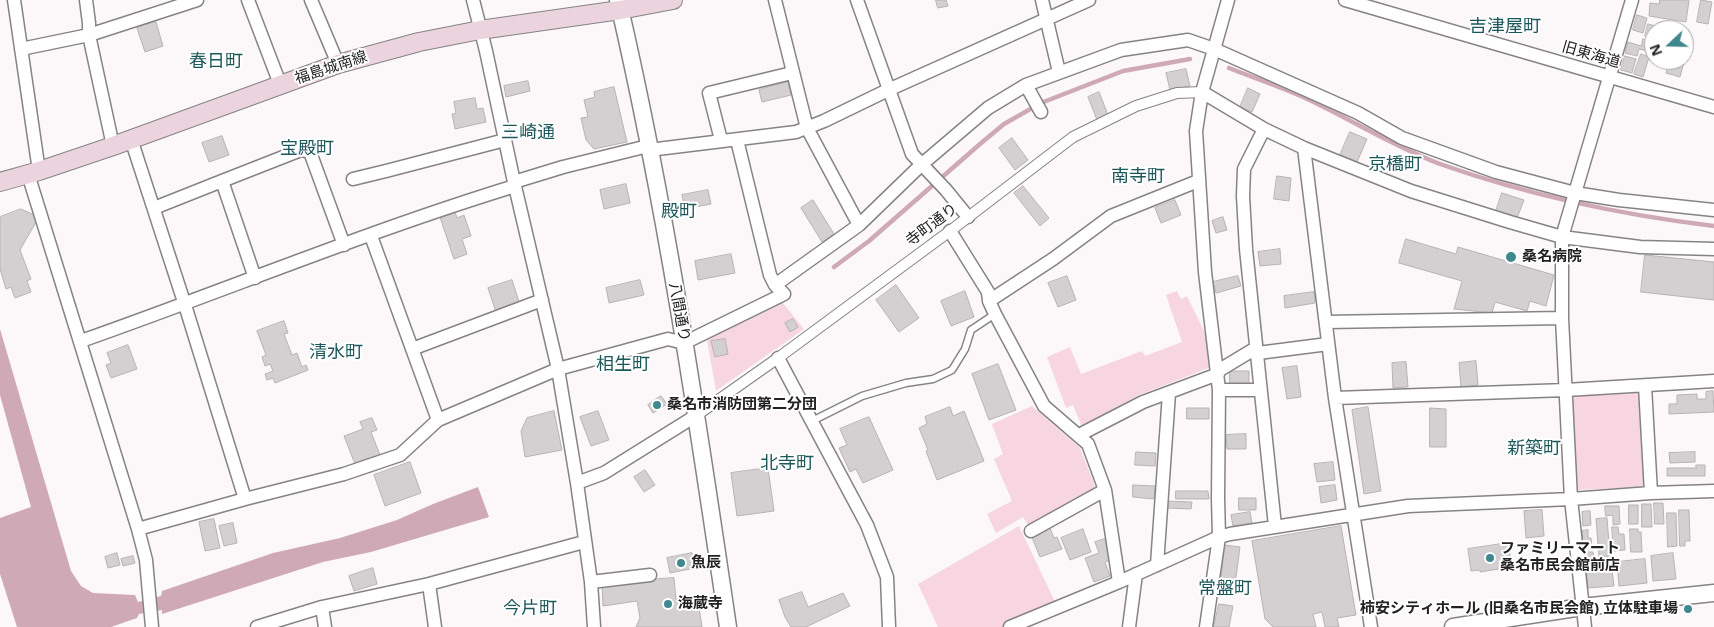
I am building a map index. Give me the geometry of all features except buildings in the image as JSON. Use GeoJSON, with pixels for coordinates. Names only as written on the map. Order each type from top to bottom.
{"type":"FeatureCollection","features":[{"type":"Feature","properties":{"kind":"main road","name":"福島城南線"},"geometry":{"type":"LineString","coordinates":[[0,182],[131,140],[338,64],[420,42],[480,30],[619,5],[673,0]]}},
{"type":"Feature","properties":{"kind":"street"},"geometry":{"type":"LineString","coordinates":[[14,0],[34,172],[81,341],[146,560],[151,622]]}},
{"type":"Feature","properties":{"kind":"street"},"geometry":{"type":"LineString","coordinates":[[86,0],[89,35],[112,146]]}},
{"type":"Feature","properties":{"kind":"street"},"geometry":{"type":"LineString","coordinates":[[248,0],[280,84]]}},
{"type":"Feature","properties":{"kind":"street"},"geometry":{"type":"LineString","coordinates":[[311,0],[338,64]]}},
{"type":"Feature","properties":{"kind":"street"},"geometry":{"type":"LineString","coordinates":[[473,0],[558,369],[591,582],[594,627]]}},
{"type":"Feature","properties":{"kind":"street"},"geometry":{"type":"LineString","coordinates":[[775,0],[807,128],[859,224]]}},
{"type":"Feature","properties":{"kind":"street"},"geometry":{"type":"LineString","coordinates":[[858,0],[912,154],[968,217]]}},
{"type":"Feature","properties":{"kind":"street"},"geometry":{"type":"LineString","coordinates":[[1042,0],[1059,72]]}},
{"type":"Feature","properties":{"kind":"street"},"geometry":{"type":"LineString","coordinates":[[81,341],[185,305],[458,203],[563,166],[649,148],[737,140],[796,132],[824,122],[888,90],[1089,0]]}},
{"type":"Feature","properties":{"kind":"street"},"geometry":{"type":"LineString","coordinates":[[1206,627],[1220,537],[1218,498],[1219,390],[1205,272],[1196,131],[1202,92],[1228,0]]}},
{"type":"Feature","properties":{"kind":"street","name":"旧東海道"},"geometry":{"type":"LineString","coordinates":[[1345,0],[1714,108]]}},
{"type":"Feature","properties":{"kind":"street"},"geometry":{"type":"LineString","coordinates":[[1585,627],[1571,499],[1562,318],[1562,237],[1632,0]]}},
{"type":"Feature","properties":{"kind":"street"},"geometry":{"type":"LineString","coordinates":[[20,50],[89,35],[190,1]]}},
{"type":"Feature","properties":{"kind":"street","name":"八間通り"},"geometry":{"type":"LineString","coordinates":[[619,5],[649,148],[697,415],[728,627]]}},
{"type":"Feature","properties":{"kind":"street"},"geometry":{"type":"LineString","coordinates":[[775,285],[859,224],[988,108],[1026,85],[1121,50],[1188,40],[1214,49],[1358,113],[1402,138],[1496,172],[1575,193],[1619,200],[1714,210]]}},
{"type":"Feature","properties":{"kind":"street"},"geometry":{"type":"LineString","coordinates":[[721,140],[709,93],[792,73]]}},
{"type":"Feature","properties":{"kind":"street"},"geometry":{"type":"LineString","coordinates":[[1026,85],[1038,107]]}},
{"type":"Feature","properties":{"kind":"street"},"geometry":{"type":"LineString","coordinates":[[1202,92],[1264,129],[1304,148],[1411,191],[1562,237],[1640,247],[1714,249]]}},
{"type":"Feature","properties":{"kind":"street","name":"寺町通り"},"geometry":{"type":"LineString","coordinates":[[697,415],[778,358],[950,231],[1073,137],[1136,106],[1177,93],[1202,92]]}},
{"type":"Feature","properties":{"kind":"street"},"geometry":{"type":"LineString","coordinates":[[1264,129],[1244,169],[1243,196],[1246,249],[1260,390],[1276,526]]}},
{"type":"Feature","properties":{"kind":"street"},"geometry":{"type":"LineString","coordinates":[[131,140],[246,499]]}},
{"type":"Feature","properties":{"kind":"street"},"geometry":{"type":"LineString","coordinates":[[353,178],[386,172],[505,140]]}},
{"type":"Feature","properties":{"kind":"street"},"geometry":{"type":"LineString","coordinates":[[138,530],[246,499],[344,474],[400,455],[438,420],[558,369],[668,339],[684,343],[784,294],[775,285],[770,275],[737,140]]}},
{"type":"Feature","properties":{"kind":"street"},"geometry":{"type":"LineString","coordinates":[[1304,148],[1335,398],[1372,627]]}},
{"type":"Feature","properties":{"kind":"street"},"geometry":{"type":"LineString","coordinates":[[154,208],[300,150],[310,152],[344,245]]}},
{"type":"Feature","properties":{"kind":"street"},"geometry":{"type":"LineString","coordinates":[[222,181],[255,278]]}},
{"type":"Feature","properties":{"kind":"street"},"geometry":{"type":"LineString","coordinates":[[989,301],[1052,259],[1111,216],[1198,181]]}},
{"type":"Feature","properties":{"kind":"street"},"geometry":{"type":"LineString","coordinates":[[950,231],[988,292],[989,301],[995,314],[1044,406],[1088,444],[1105,490],[1119,582]]}},
{"type":"Feature","properties":{"kind":"street"},"geometry":{"type":"LineString","coordinates":[[370,236],[438,420]]}},
{"type":"Feature","properties":{"kind":"street"},"geometry":{"type":"LineString","coordinates":[[412,349],[542,300]]}},
{"type":"Feature","properties":{"kind":"street"},"geometry":{"type":"LineString","coordinates":[[1326,322],[1562,318]]}},
{"type":"Feature","properties":{"kind":"street"},"geometry":{"type":"LineString","coordinates":[[1079,435],[1143,402],[1218,372],[1257,350],[1328,344]]}},
{"type":"Feature","properties":{"kind":"street"},"geometry":{"type":"LineString","coordinates":[[778,358],[867,525],[887,577],[889,627]]}},
{"type":"Feature","properties":{"kind":"street"},"geometry":{"type":"LineString","coordinates":[[1335,398],[1566,390],[1714,381]]}},
{"type":"Feature","properties":{"kind":"street"},"geometry":{"type":"LineString","coordinates":[[1646,386],[1651,493]]}},
{"type":"Feature","properties":{"kind":"street"},"geometry":{"type":"LineString","coordinates":[[1219,390],[1260,390]]}},
{"type":"Feature","properties":{"kind":"street"},"geometry":{"type":"LineString","coordinates":[[1157,565],[1169,393]]}},
{"type":"Feature","properties":{"kind":"street"},"geometry":{"type":"LineString","coordinates":[[577,483],[604,473],[697,415]]}},
{"type":"Feature","properties":{"kind":"street"},"geometry":{"type":"LineString","coordinates":[[1031,531],[1105,490]]}},
{"type":"Feature","properties":{"kind":"street"},"geometry":{"type":"LineString","coordinates":[[1010,627],[1119,582],[1220,537],[1276,526],[1408,506],[1714,491]]}},
{"type":"Feature","properties":{"kind":"street"},"geometry":{"type":"LineString","coordinates":[[259,627],[322,607],[429,584],[584,542]]}},
{"type":"Feature","properties":{"kind":"street"},"geometry":{"type":"LineString","coordinates":[[1129,627],[1136,574]]}},
{"type":"Feature","properties":{"kind":"street"},"geometry":{"type":"LineString","coordinates":[[591,582],[650,575]]}},
{"type":"Feature","properties":{"kind":"street"},"geometry":{"type":"LineString","coordinates":[[429,584],[436,627]]}},
{"type":"Feature","properties":{"kind":"street"},"geometry":{"type":"LineString","coordinates":[[1453,627],[1582,607],[1714,593]]}},
{"type":"Feature","properties":{"kind":"street"},"geometry":{"type":"LineString","coordinates":[[322,607],[324,627]]}},
{"type":"Feature","properties":{"kind":"lane"},"geometry":{"type":"LineString","coordinates":[[812,421],[862,396],[906,383],[933,379],[952,370],[965,349],[971,330],[995,314]]}},
{"type":"Feature","properties":{"kind":"shaded area"},"geometry":{"type":"Polygon","coordinates":[[[1177,291],[1181,299],[1187,296],[1203,329],[1213,361],[1211,367],[1139,395],[1082,427],[1073,405],[1066,408],[1047,357],[1070,347],[1081,374],[1142,351],[1145,356],[1182,342],[1166,295],[1177,291]]]}},
{"type":"Feature","properties":{"kind":"shaded area"},"geometry":{"type":"Polygon","coordinates":[[[783,303],[804,329],[716,391],[707,340],[783,303]]]}},
{"type":"Feature","properties":{"kind":"shaded area"},"geometry":{"type":"Polygon","coordinates":[[[0,329],[71,571],[81,586],[93,593],[135,595],[138,602],[161,596],[162,591],[273,553],[340,538],[397,520],[478,487],[489,517],[371,552],[323,562],[162,614],[162,610],[139,614],[137,618],[111,627],[17,627],[0,574],[0,518],[31,507],[0,395],[0,329]]]}},
{"type":"Feature","properties":{"kind":"shaded area"},"geometry":{"type":"Polygon","coordinates":[[[1641,393],[1645,487],[1576,490],[1572,396],[1641,393]]]}},
{"type":"Feature","properties":{"kind":"shaded area"},"geometry":{"type":"Polygon","coordinates":[[[1032,406],[1080,448],[1096,489],[1028,525],[1023,517],[996,533],[987,514],[1012,501],[994,459],[1003,454],[992,424],[1032,406]]]}},
{"type":"Feature","properties":{"kind":"shaded area"},"geometry":{"type":"Polygon","coordinates":[[[1019,526],[1056,604],[1003,627],[938,627],[918,584],[1019,526]]]}},
{"type":"Feature","properties":{"kind":"waterway"},"geometry":{"type":"LineString","coordinates":[[834,267],[869,241],[1004,124],[1041,103],[1123,71],[1190,59]]}},
{"type":"Feature","properties":{"kind":"waterway"},"geometry":{"type":"LineString","coordinates":[[1229,68],[1303,97],[1422,157],[1473,175],[1541,194],[1610,210],[1714,226]]}},
{"type":"Feature","properties":{"kind":"place","name":"桑名病院"},"geometry":{"type":"Point","coordinates":[1511,257]}},
{"type":"Feature","properties":{"kind":"place","name":"桑名市消防団第二分団"},"geometry":{"type":"Point","coordinates":[657,405]}},
{"type":"Feature","properties":{"kind":"place","name":"ファミリーマート 桑名市民会館前店"},"geometry":{"type":"Point","coordinates":[1490,558]}},
{"type":"Feature","properties":{"kind":"place","name":"魚辰"},"geometry":{"type":"Point","coordinates":[681,563]}},
{"type":"Feature","properties":{"kind":"place","name":"海蔵寺"},"geometry":{"type":"Point","coordinates":[668,604]}},
{"type":"Feature","properties":{"kind":"place","name":"柿安シティホール (旧桑名市民会館) 立体駐車場"},"geometry":{"type":"Point","coordinates":[1688,609]}},
{"type":"Feature","properties":{"kind":"district","name":"吉津屋町"},"geometry":{"type":"Point","coordinates":[1505,27]}},
{"type":"Feature","properties":{"kind":"district","name":"春日町"},"geometry":{"type":"Point","coordinates":[216,62]}},
{"type":"Feature","properties":{"kind":"district","name":"三崎通"},"geometry":{"type":"Point","coordinates":[528,133]}},
{"type":"Feature","properties":{"kind":"district","name":"宝殿町"},"geometry":{"type":"Point","coordinates":[307,149]}},
{"type":"Feature","properties":{"kind":"district","name":"京橋町"},"geometry":{"type":"Point","coordinates":[1395,165]}},
{"type":"Feature","properties":{"kind":"district","name":"南寺町"},"geometry":{"type":"Point","coordinates":[1138,177]}},
{"type":"Feature","properties":{"kind":"district","name":"殿町"},"geometry":{"type":"Point","coordinates":[679,212]}},
{"type":"Feature","properties":{"kind":"district","name":"清水町"},"geometry":{"type":"Point","coordinates":[336,353]}},
{"type":"Feature","properties":{"kind":"district","name":"相生町"},"geometry":{"type":"Point","coordinates":[623,365]}},
{"type":"Feature","properties":{"kind":"district","name":"新築町"},"geometry":{"type":"Point","coordinates":[1534,449]}},
{"type":"Feature","properties":{"kind":"district","name":"北寺町"},"geometry":{"type":"Point","coordinates":[787,464]}},
{"type":"Feature","properties":{"kind":"district","name":"常盤町"},"geometry":{"type":"Point","coordinates":[1225,589]}},
{"type":"Feature","properties":{"kind":"district","name":"今片町"},"geometry":{"type":"Point","coordinates":[530,609]}}]}
